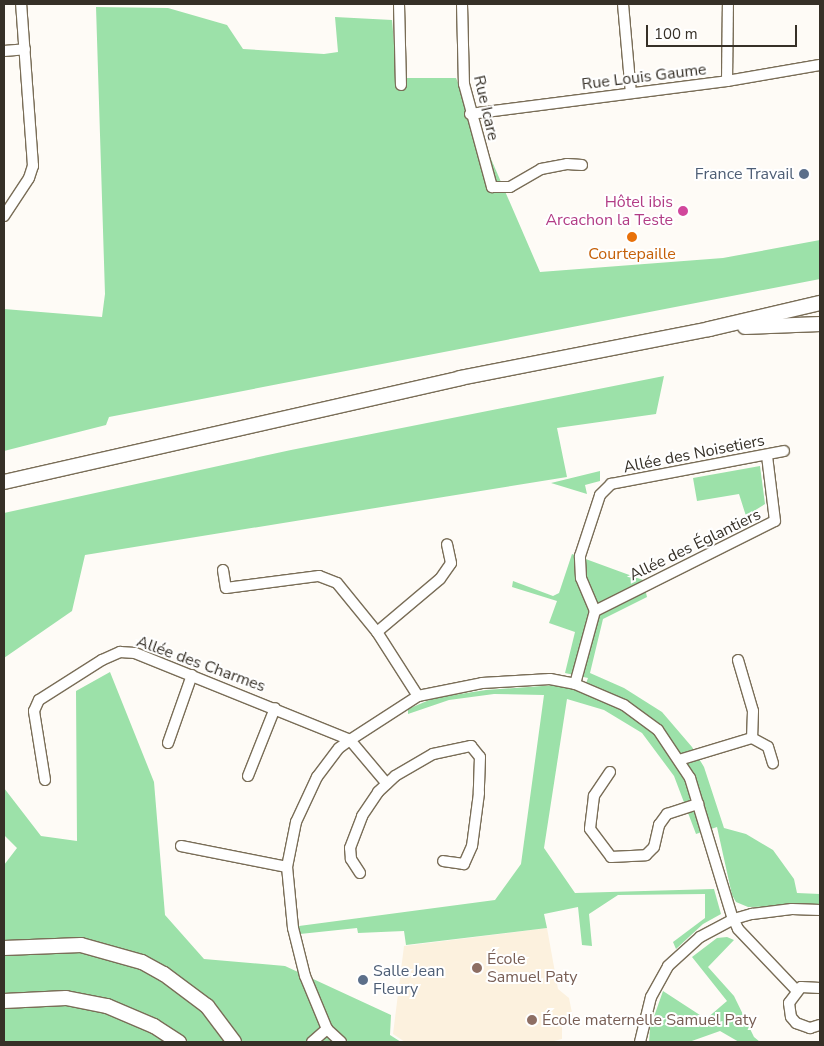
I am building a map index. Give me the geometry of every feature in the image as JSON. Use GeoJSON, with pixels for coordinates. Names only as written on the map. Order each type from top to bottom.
{"type":"FeatureCollection","features":[{"type":"Feature","properties":{"kind":"main road"},"geometry":{"type":"LineString","coordinates":[[4,482],[460,378],[709,329],[820,303]]}},
{"type":"Feature","properties":{"kind":"main road"},"geometry":{"type":"LineString","coordinates":[[709,329],[820,324]]}},
{"type":"Feature","properties":{"kind":"main road"},"geometry":{"type":"LineString","coordinates":[[4,948],[81,945],[142,962],[207,1006],[234,1042]]}},
{"type":"Feature","properties":{"kind":"main road"},"geometry":{"type":"LineString","coordinates":[[4,1001],[66,998],[107,1006],[154,1026],[179,1042]]}},
{"type":"Feature","properties":{"kind":"street"},"geometry":{"type":"LineString","coordinates":[[4,216],[29,178],[34,166],[21,4]]}},
{"type":"Feature","properties":{"kind":"street"},"geometry":{"type":"LineString","coordinates":[[400,4],[401,85]]}},
{"type":"Feature","properties":{"kind":"street","name":"Rue Icare"},"geometry":{"type":"LineString","coordinates":[[462,4],[462,68],[470,114],[492,187],[510,187],[541,169],[567,164],[582,166]]}},
{"type":"Feature","properties":{"kind":"street"},"geometry":{"type":"LineString","coordinates":[[623,4],[631,94]]}},
{"type":"Feature","properties":{"kind":"street"},"geometry":{"type":"LineString","coordinates":[[727,81],[728,4]]}},
{"type":"Feature","properties":{"kind":"street"},"geometry":{"type":"LineString","coordinates":[[4,51],[26,49]]}},
{"type":"Feature","properties":{"kind":"street","name":"Rue Louis Gaume"},"geometry":{"type":"LineString","coordinates":[[470,114],[727,81],[820,65]]}},
{"type":"Feature","properties":{"kind":"street","name":"Allée des Noisetiers"},"geometry":{"type":"LineString","coordinates":[[595,611],[581,578],[580,556],[600,495],[611,484],[766,456],[784,451]]}},
{"type":"Feature","properties":{"kind":"street","name":"Allée des Églantiers"},"geometry":{"type":"LineString","coordinates":[[595,611],[775,521],[766,456]]}},
{"type":"Feature","properties":{"kind":"street"},"geometry":{"type":"LineString","coordinates":[[377,632],[440,579],[451,563],[447,544]]}},
{"type":"Feature","properties":{"kind":"street"},"geometry":{"type":"LineString","coordinates":[[223,570],[226,588],[319,576],[337,583],[377,632],[418,696]]}},
{"type":"Feature","properties":{"kind":"street"},"geometry":{"type":"LineString","coordinates":[[575,684],[595,611]]}},
{"type":"Feature","properties":{"kind":"street","name":"Allée des Charmes"},"geometry":{"type":"LineString","coordinates":[[44,780],[34,711],[39,700],[102,660],[120,652],[134,653],[192,675],[350,740]]}},
{"type":"Feature","properties":{"kind":"street"},"geometry":{"type":"LineString","coordinates":[[738,660],[753,711],[752,738]]}},
{"type":"Feature","properties":{"kind":"street"},"geometry":{"type":"LineString","coordinates":[[168,743],[192,675]]}},
{"type":"Feature","properties":{"kind":"street"},"geometry":{"type":"LineString","coordinates":[[341,1042],[327,1029],[305,976],[293,928],[288,867],[296,822],[317,777],[339,748],[418,696],[482,683],[550,679],[575,684],[604,694],[647,720],[670,744],[690,778],[738,929],[796,990]]}},
{"type":"Feature","properties":{"kind":"street"},"geometry":{"type":"LineString","coordinates":[[248,776],[275,708]]}},
{"type":"Feature","properties":{"kind":"street"},"geometry":{"type":"LineString","coordinates":[[678,760],[752,738],[768,747],[773,763]]}},
{"type":"Feature","properties":{"kind":"street"},"geometry":{"type":"LineString","coordinates":[[350,740],[387,784]]}},
{"type":"Feature","properties":{"kind":"street"},"geometry":{"type":"LineString","coordinates":[[360,873],[351,859],[355,832],[369,805],[387,784],[433,754],[463,746],[477,750],[480,786],[472,846],[464,864],[443,861]]}},
{"type":"Feature","properties":{"kind":"street"},"geometry":{"type":"LineString","coordinates":[[610,772],[594,796],[590,829],[611,857],[646,855],[654,847],[659,825],[667,814],[698,804]]}},
{"type":"Feature","properties":{"kind":"street"},"geometry":{"type":"LineString","coordinates":[[181,846],[288,867]]}},
{"type":"Feature","properties":{"kind":"street"},"geometry":{"type":"LineString","coordinates":[[640,1042],[651,997],[668,966],[700,937],[734,919],[792,909],[820,910]]}},
{"type":"Feature","properties":{"kind":"street"},"geometry":{"type":"LineString","coordinates":[[820,988],[806,985],[796,990],[788,1003],[791,1017],[803,1026],[820,1025]]}},
{"type":"Feature","properties":{"kind":"street"},"geometry":{"type":"LineString","coordinates":[[312,1042],[327,1029]]}},
{"type":"Feature","properties":{"kind":"shaded area","name":"École Samuel Paty"},"geometry":{"type":"Polygon","coordinates":[[[547,928],[558,989],[569,998],[573,1018],[562,1020],[562,1039],[550,1042],[405,1042],[393,1034],[404,946],[547,928]]]}},
{"type":"Feature","properties":{"kind":"green space"},"geometry":{"type":"Polygon","coordinates":[[[96,7],[168,8],[227,25],[243,49],[324,54],[338,52],[335,17],[392,20],[397,78],[456,78],[540,272],[723,258],[820,240],[820,279],[109,417],[106,425],[4,451],[4,309],[102,317],[105,294],[96,7]]]}},
{"type":"Feature","properties":{"kind":"green space"},"geometry":{"type":"Polygon","coordinates":[[[664,376],[656,414],[557,428],[567,477],[85,555],[72,611],[4,658],[4,513],[291,450],[664,376]]]}},
{"type":"Feature","properties":{"kind":"green space"},"geometry":{"type":"Polygon","coordinates":[[[760,466],[765,504],[746,516],[739,494],[697,501],[693,478],[760,466]]]}},
{"type":"Feature","properties":{"kind":"green space"},"geometry":{"type":"Polygon","coordinates":[[[600,471],[600,481],[585,485],[587,494],[551,483],[600,471]]]}},
{"type":"Feature","properties":{"kind":"green space"},"geometry":{"type":"Polygon","coordinates":[[[572,554],[643,580],[647,597],[603,619],[590,673],[624,688],[662,712],[692,747],[704,767],[724,828],[746,834],[773,850],[794,879],[797,893],[820,894],[820,906],[748,907],[736,902],[732,895],[717,827],[696,834],[674,776],[642,733],[604,710],[567,699],[544,848],[575,893],[714,889],[721,914],[703,924],[676,949],[673,942],[705,918],[705,894],[618,895],[589,914],[592,946],[582,945],[578,907],[544,914],[547,928],[406,945],[404,931],[358,933],[357,928],[300,934],[299,926],[495,900],[521,864],[544,695],[494,694],[449,700],[408,714],[408,709],[434,698],[486,690],[556,685],[583,691],[588,678],[565,673],[575,632],[549,623],[557,601],[512,587],[513,581],[553,596],[559,593],[572,554]]]}},
{"type":"Feature","properties":{"kind":"green space"},"geometry":{"type":"Polygon","coordinates":[[[110,672],[154,782],[165,915],[204,959],[285,966],[391,1015],[390,1035],[401,1042],[4,1041],[4,865],[17,848],[4,835],[4,788],[41,836],[77,841],[76,691],[110,672]]]}},
{"type":"Feature","properties":{"kind":"green space"},"geometry":{"type":"Polygon","coordinates":[[[727,937],[734,940],[708,967],[734,996],[754,1037],[760,1042],[739,1042],[720,1031],[689,1042],[649,1042],[650,1028],[663,991],[706,1019],[727,1001],[692,957],[717,938],[727,937]]]}},
{"type":"Feature","properties":{"kind":"place","name":"France Travail"},"geometry":{"type":"Point","coordinates":[804,174]}},
{"type":"Feature","properties":{"kind":"place","name":"Hôtel ibis Arcachon la Teste"},"geometry":{"type":"Point","coordinates":[683,211]}},
{"type":"Feature","properties":{"kind":"place","name":"Courtepaille"},"geometry":{"type":"Point","coordinates":[632,237]}},
{"type":"Feature","properties":{"kind":"place","name":"École Samuel Paty"},"geometry":{"type":"Point","coordinates":[477,968]}},
{"type":"Feature","properties":{"kind":"place","name":"Salle Jean Fleury"},"geometry":{"type":"Point","coordinates":[363,980]}},
{"type":"Feature","properties":{"kind":"place","name":"École maternelle Samuel Paty"},"geometry":{"type":"Point","coordinates":[532,1020]}}]}
